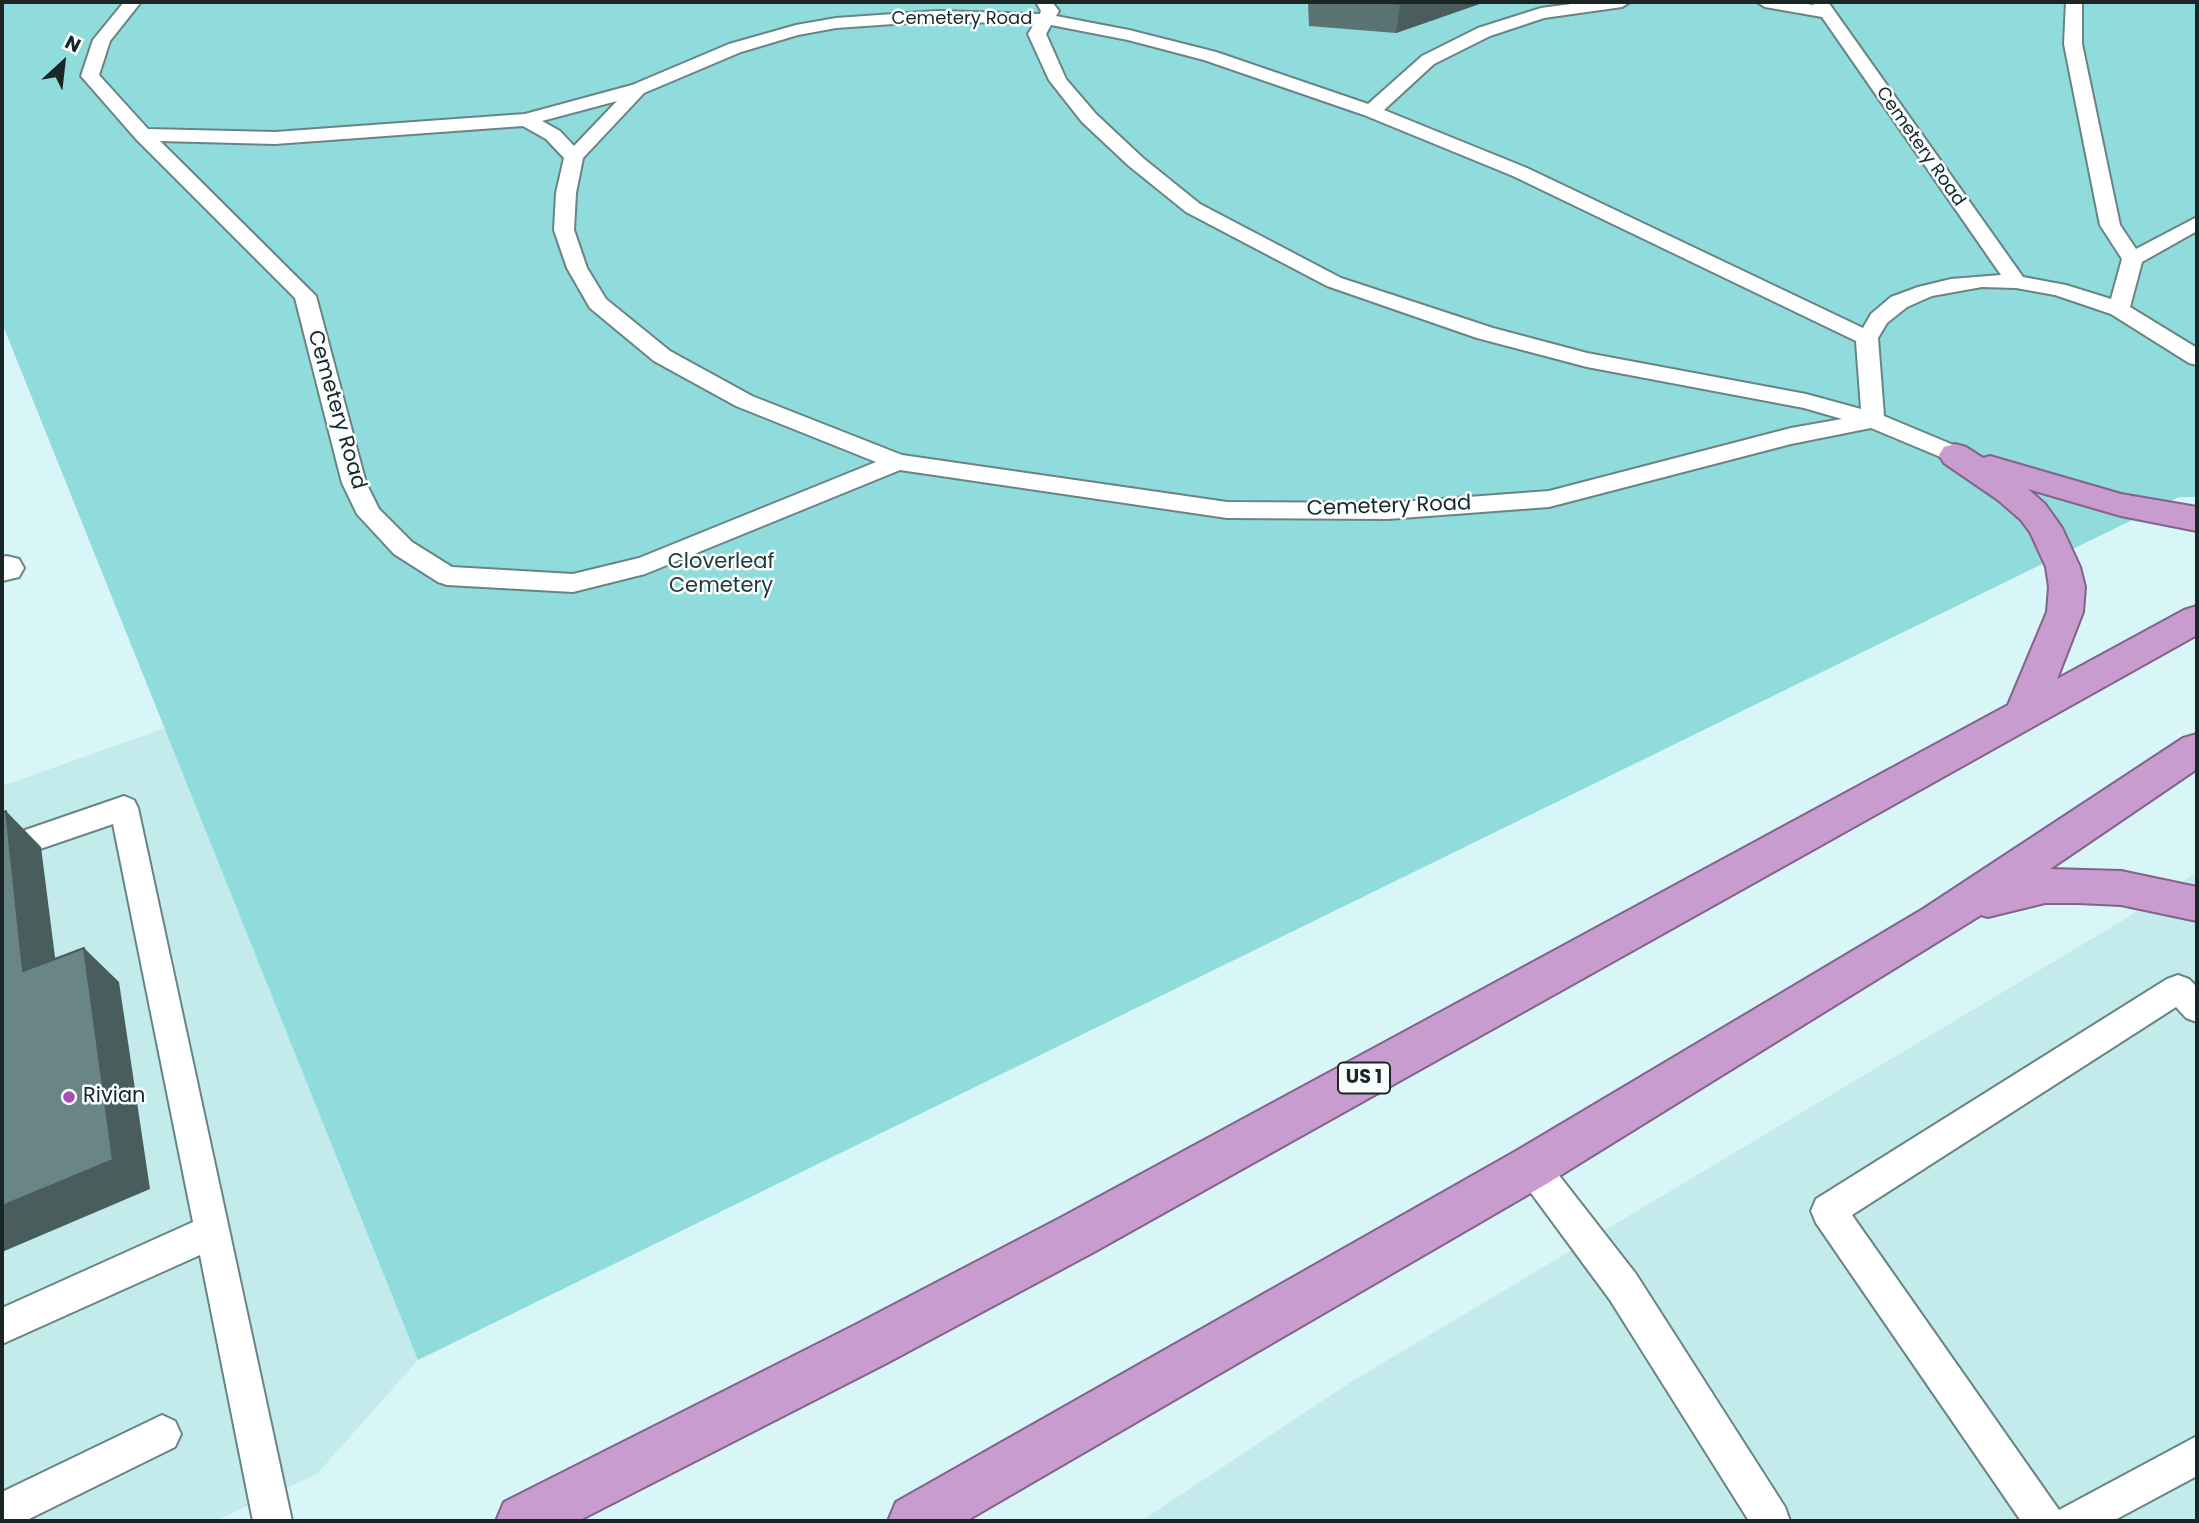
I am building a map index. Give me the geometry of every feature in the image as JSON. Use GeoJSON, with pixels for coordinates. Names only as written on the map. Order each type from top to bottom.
{"type":"FeatureCollection","features":[{"type":"Feature","properties":{"kind":"highway"},"geometry":{"type":"LineString","coordinates":[[1955,455],[2076,494],[2197,519]]}},
{"type":"Feature","properties":{"kind":"highway"},"geometry":{"type":"LineString","coordinates":[[1955,455],[2010,492],[2033,512],[2045,528],[2063,566],[2067,587],[2064,612],[2057,636],[2022,716]]}},
{"type":"Feature","properties":{"kind":"highway","name":"US 1"},"geometry":{"type":"LineString","coordinates":[[523,1521],[869,1345],[1077,1235],[2197,619]]}},
{"type":"Feature","properties":{"kind":"highway"},"geometry":{"type":"LineString","coordinates":[[915,1521],[1532,1167],[1938,922],[2197,749]]}},
{"type":"Feature","properties":{"kind":"highway"},"geometry":{"type":"LineString","coordinates":[[1938,922],[1981,903],[2045,886],[2121,888],[2197,904]]}},
{"type":"Feature","properties":{"kind":"lane","name":"Cemetery Road"},"geometry":{"type":"LineString","coordinates":[[133,2],[102,40],[90,76],[143,135],[304,296],[354,483],[369,514],[403,548],[447,576],[573,583],[645,565],[898,463]]}},
{"type":"Feature","properties":{"kind":"lane"},"geometry":{"type":"LineString","coordinates":[[1371,111],[1428,60],[1484,32],[1541,13],[1622,2]]}},
{"type":"Feature","properties":{"kind":"lane","name":"Cemetery Road"},"geometry":{"type":"LineString","coordinates":[[1765,2],[1822,7],[2016,282]]}},
{"type":"Feature","properties":{"kind":"lane"},"geometry":{"type":"LineString","coordinates":[[2074,2],[2073,44],[2110,225],[2132,259]]}},
{"type":"Feature","properties":{"kind":"lane","name":"Cemetery Road"},"geometry":{"type":"LineString","coordinates":[[143,135],[275,138],[526,120],[638,89],[735,48],[796,30],[836,23],[1051,9],[1129,35],[1210,56],[1371,111],[1532,178],[1867,338]]}},
{"type":"Feature","properties":{"kind":"lane","name":"Cemetery Road"},"geometry":{"type":"LineString","coordinates":[[1051,9],[1037,34],[1058,80],[1089,118],[1136,162],[1193,208],[1324,277],[1485,333],[1574,357],[1806,401],[1873,420],[1955,455]]}},
{"type":"Feature","properties":{"kind":"lane","name":"Cemetery Road"},"geometry":{"type":"LineString","coordinates":[[638,89],[574,157],[566,193],[564,230],[577,268],[598,303],[662,356],[744,401],[898,463],[1227,510],[1388,511],[1549,499],[1791,436],[1873,420]]}},
{"type":"Feature","properties":{"kind":"lane"},"geometry":{"type":"LineString","coordinates":[[526,120],[553,135],[574,157]]}},
{"type":"Feature","properties":{"kind":"lane"},"geometry":{"type":"LineString","coordinates":[[2119,309],[2132,259],[2197,223]]}},
{"type":"Feature","properties":{"kind":"lane"},"geometry":{"type":"LineString","coordinates":[[1873,420],[1867,338],[1879,319],[1899,302],[1926,291],[1982,281],[2016,282],[2059,289],[2119,309],[2197,358]]}},
{"type":"Feature","properties":{"kind":"lane"},"geometry":{"type":"LineString","coordinates":[[2,850],[124,808],[273,1521]]}},
{"type":"Feature","properties":{"kind":"lane"},"geometry":{"type":"LineString","coordinates":[[2043,1521],[1828,1210],[2178,989],[2197,1008]]}},
{"type":"Feature","properties":{"kind":"lane"},"geometry":{"type":"LineString","coordinates":[[1532,1167],[1623,1287],[1771,1521]]}},
{"type":"Feature","properties":{"kind":"lane"},"geometry":{"type":"LineString","coordinates":[[2,1326],[213,1231]]}},
{"type":"Feature","properties":{"kind":"lane"},"geometry":{"type":"LineString","coordinates":[[2,1512],[162,1434]]}},
{"type":"Feature","properties":{"kind":"lane"},"geometry":{"type":"LineString","coordinates":[[2074,1521],[2197,1455]]}},
{"type":"Feature","properties":{"kind":"shaded area"},"geometry":{"type":"Polygon","coordinates":[[[165,728],[418,1360],[317,1474],[215,1521],[2,1521],[2,786],[165,728]]]}},
{"type":"Feature","properties":{"kind":"shaded area"},"geometry":{"type":"Polygon","coordinates":[[[2197,872],[2197,1521],[1141,1521],[1351,1382],[2125,919],[2197,872]]]}},
{"type":"Feature","properties":{"kind":"green space","name":"Cloverleaf Cemetery"},"geometry":{"type":"Polygon","coordinates":[[[2,2],[2197,2],[2197,497],[2179,497],[418,1360],[2,323],[2,2]]]}},
{"type":"Feature","properties":{"kind":"building"},"geometry":{"type":"Polygon","coordinates":[[[1372,2],[1407,2],[1400,4],[1372,2]]]}},
{"type":"Feature","properties":{"kind":"building"},"geometry":{"type":"Polygon","coordinates":[[[6,811],[23,971],[84,948],[113,1160],[2,1206],[2,813],[6,811]]]}},
{"type":"Feature","properties":{"kind":"place","name":"Rivian"},"geometry":{"type":"Point","coordinates":[69,1097]}}]}
